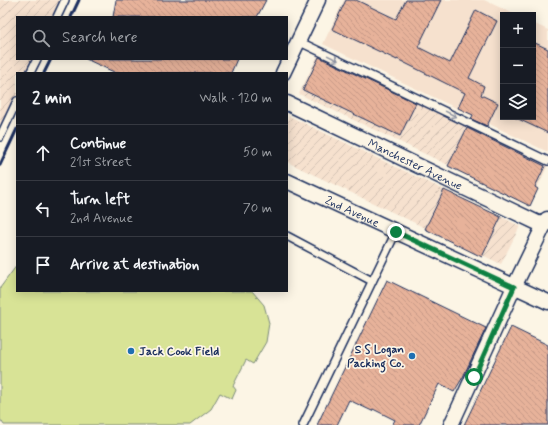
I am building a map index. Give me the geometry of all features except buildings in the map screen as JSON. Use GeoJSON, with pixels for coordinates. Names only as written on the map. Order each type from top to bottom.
{"type":"FeatureCollection","features":[{"type":"Feature","properties":{"kind":"street"},"geometry":{"type":"LineString","coordinates":[[283,72],[318,0]]}},
{"type":"Feature","properties":{"kind":"street","name":"Manchester Avenue"},"geometry":{"type":"LineString","coordinates":[[288,103],[546,222]]}},
{"type":"Feature","properties":{"kind":"street","name":"2nd Avenue"},"geometry":{"type":"LineString","coordinates":[[288,181],[548,302]]}},
{"type":"Feature","properties":{"kind":"street"},"geometry":{"type":"LineString","coordinates":[[451,425],[514,287],[546,222]]}},
{"type":"Feature","properties":{"kind":"lane"},"geometry":{"type":"LineString","coordinates":[[57,16],[65,0]]}},
{"type":"Feature","properties":{"kind":"lane"},"geometry":{"type":"LineString","coordinates":[[298,41],[548,161]]}},
{"type":"Feature","properties":{"kind":"lane"},"geometry":{"type":"LineString","coordinates":[[30,72],[36,60]]}},
{"type":"Feature","properties":{"kind":"lane"},"geometry":{"type":"LineString","coordinates":[[0,137],[16,103]]}},
{"type":"Feature","properties":{"kind":"lane"},"geometry":{"type":"LineString","coordinates":[[303,425],[396,232]]}},
{"type":"Feature","properties":{"kind":"lane"},"geometry":{"type":"LineString","coordinates":[[288,237],[372,282]]}},
{"type":"Feature","properties":{"kind":"shaded area"},"geometry":{"type":"Polygon","coordinates":[[[0,0],[65,0],[57,16],[16,16],[16,60],[36,60],[30,72],[16,72],[16,103],[0,137],[0,0]]]}},
{"type":"Feature","properties":{"kind":"shaded area"},"geometry":{"type":"Polygon","coordinates":[[[344,0],[484,0],[510,12],[500,12],[500,120],[536,120],[536,24],[548,30],[548,152],[323,44],[344,0]]]}},
{"type":"Feature","properties":{"kind":"shaded area"},"geometry":{"type":"Polygon","coordinates":[[[318,55],[548,165],[530,204],[299,94],[318,55]]]}},
{"type":"Feature","properties":{"kind":"shaded area"},"geometry":{"type":"Polygon","coordinates":[[[289,116],[520,226],[501,264],[288,162],[289,116]]]}},
{"type":"Feature","properties":{"kind":"green space","name":"Jack Cook Field"},"geometry":{"type":"Polygon","coordinates":[[[16,266],[16,292],[253,292],[264,305],[269,323],[266,342],[253,364],[246,360],[233,386],[236,390],[232,399],[220,393],[211,409],[190,425],[4,425],[0,419],[0,288],[16,266]]]}},
{"type":"Feature","properties":{"kind":"railway"},"geometry":{"type":"LineString","coordinates":[[71,16],[79,0]]}},
{"type":"Feature","properties":{"kind":"railway"},"geometry":{"type":"LineString","coordinates":[[44,72],[50,60]]}},
{"type":"Feature","properties":{"kind":"railway"},"geometry":{"type":"LineString","coordinates":[[0,165],[16,131]]}},
{"type":"Feature","properties":{"kind":"place","name":"Jack Cook Field"},"geometry":{"type":"Point","coordinates":[131,351]}},
{"type":"Feature","properties":{"kind":"place","name":"S S Logan Packing Co."},"geometry":{"type":"Point","coordinates":[412,356]}},
{"type":"Feature","properties":{"kind":"route"},"geometry":{"type":"LineString","coordinates":[[396,232],[514,287],[474,377]]}}]}
